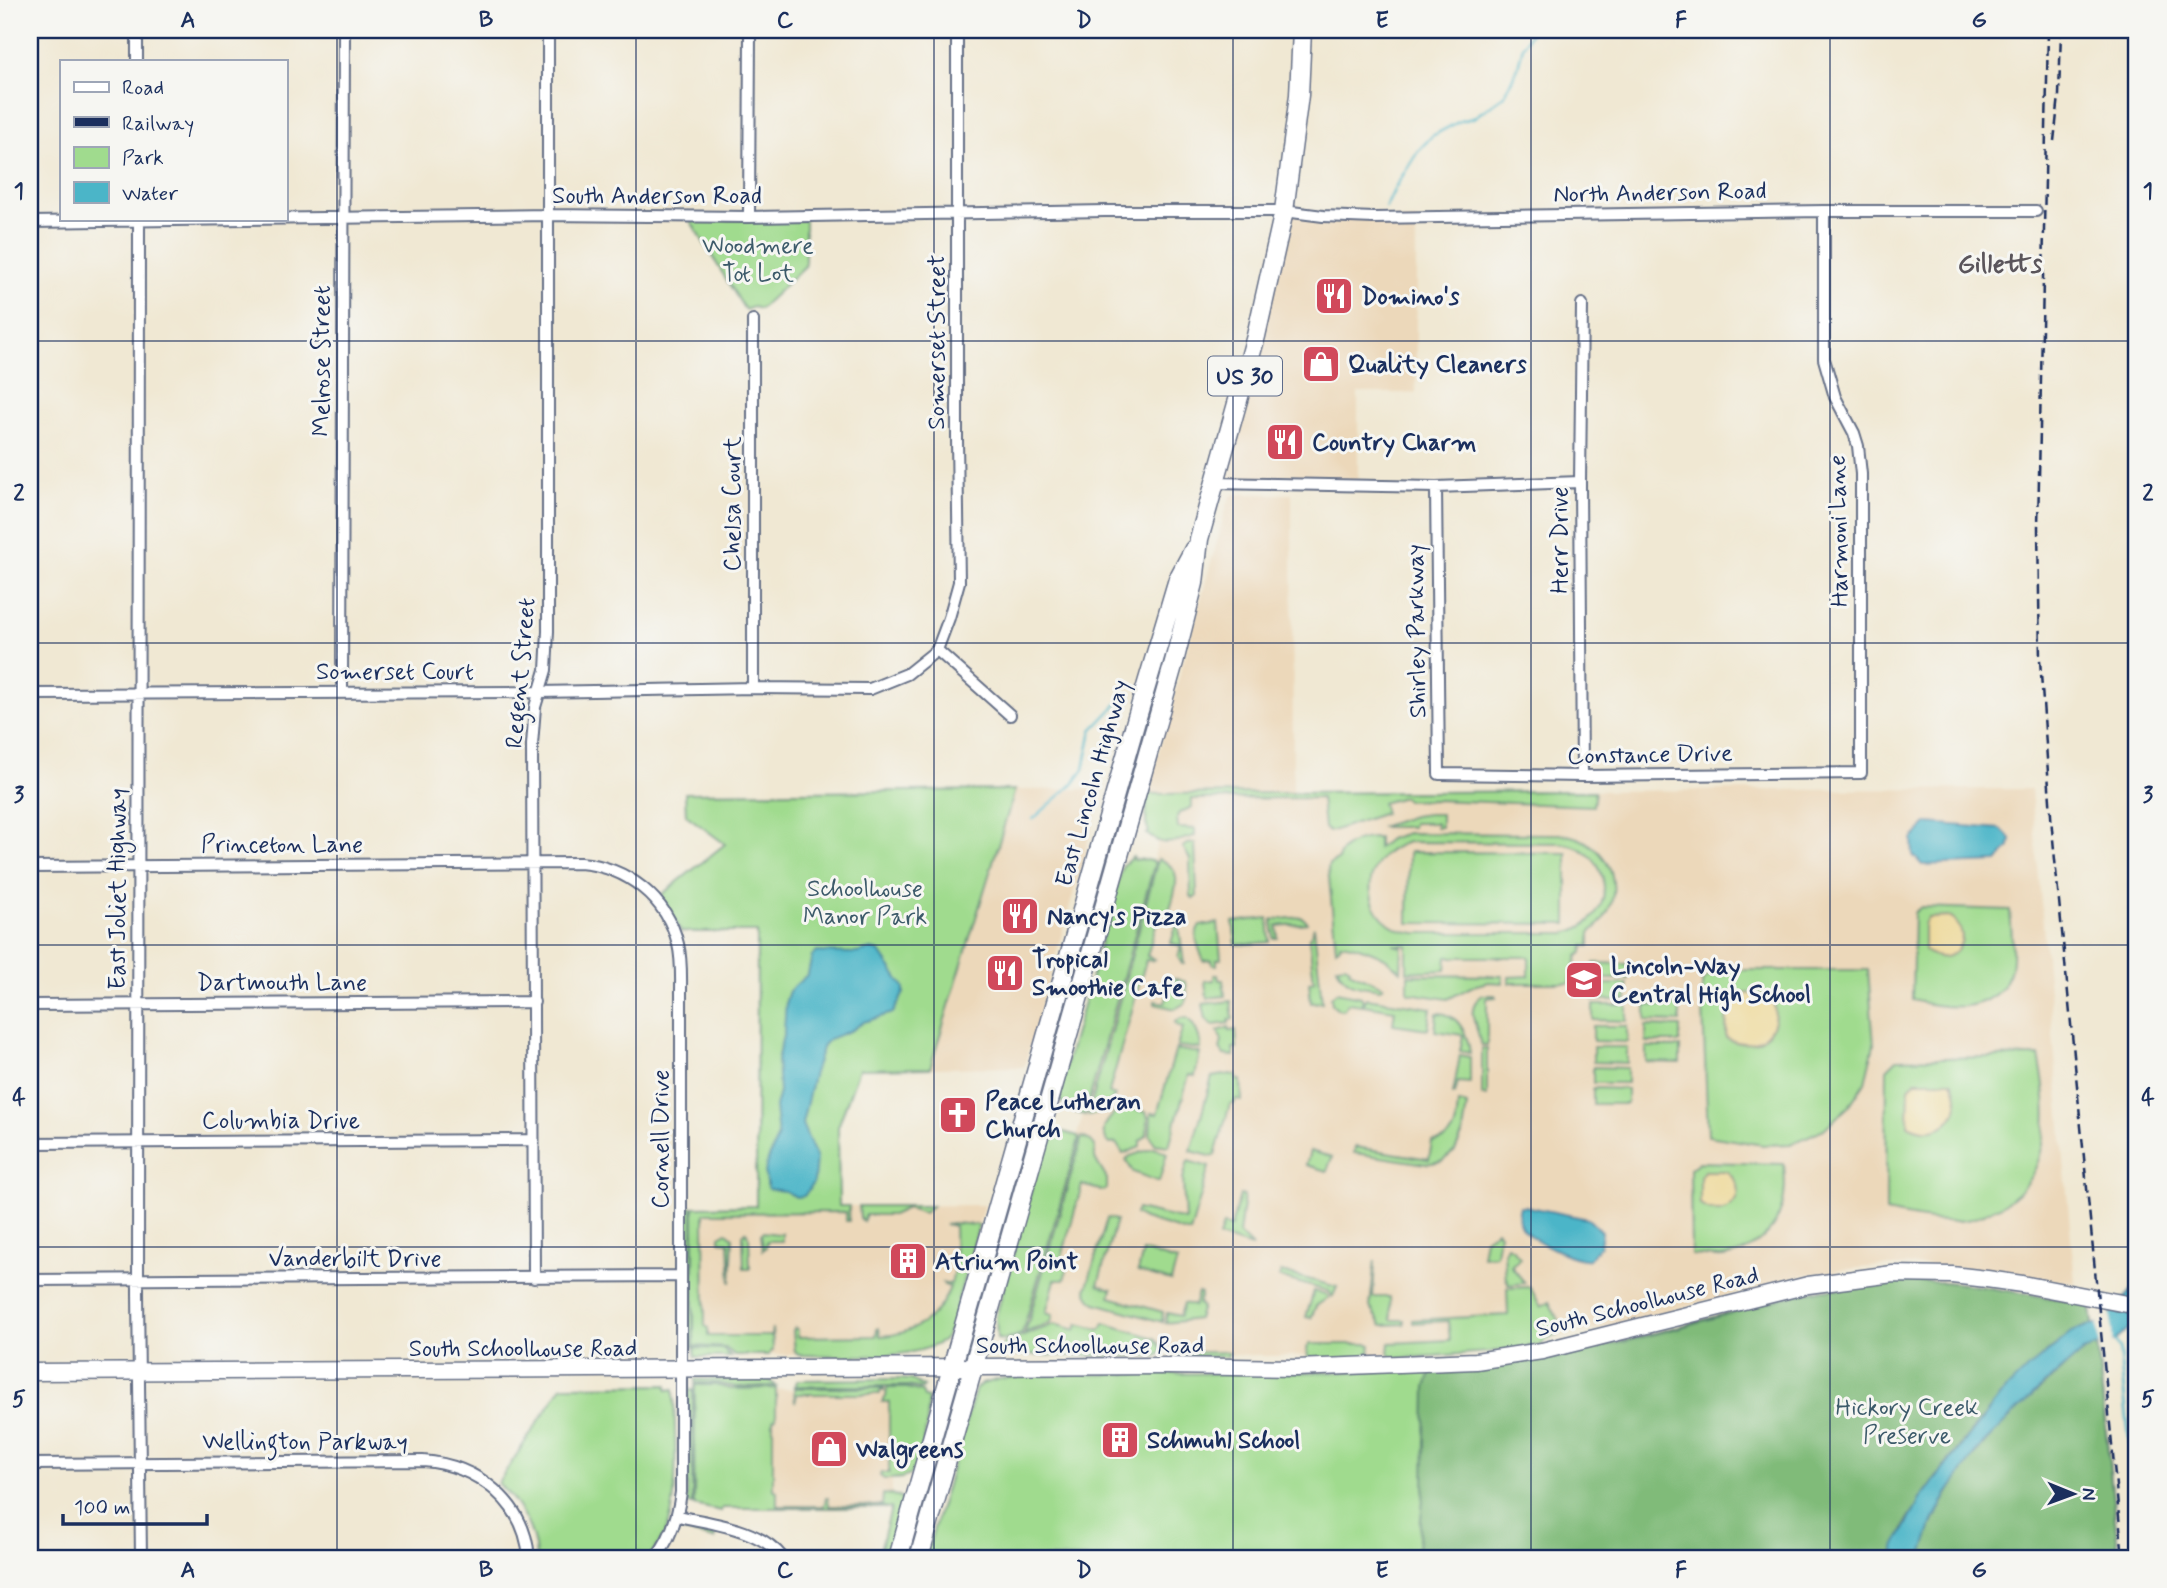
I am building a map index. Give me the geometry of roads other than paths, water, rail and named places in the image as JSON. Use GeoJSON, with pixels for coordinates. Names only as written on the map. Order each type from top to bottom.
{"type":"FeatureCollection","features":[{"type":"Feature","properties":{"kind":"main road","name":"East Lincoln Highway"},"geometry":{"type":"LineString","coordinates":[[973,1368],[1174,662],[1194,583],[1199,539],[1256,336],[1284,211],[1298,95],[1302,30]]}},
{"type":"Feature","properties":{"kind":"main road","name":"East Lincoln Highway"},"geometry":{"type":"LineString","coordinates":[[952,1368],[1159,642],[1178,579],[1199,539]]}},
{"type":"Feature","properties":{"kind":"main road","name":"US 30"},"geometry":{"type":"LineString","coordinates":[[898,1558],[952,1368]]}},
{"type":"Feature","properties":{"kind":"main road","name":"US 30"},"geometry":{"type":"LineString","coordinates":[[919,1558],[973,1368]]}},
{"type":"Feature","properties":{"kind":"street"},"geometry":{"type":"LineString","coordinates":[[137,30],[137,60]]}},
{"type":"Feature","properties":{"kind":"street","name":"Melrose Street"},"geometry":{"type":"LineString","coordinates":[[342,693],[344,30]]}},
{"type":"Feature","properties":{"kind":"street","name":"Regent Street"},"geometry":{"type":"LineString","coordinates":[[534,1278],[532,745],[535,707],[546,670],[548,631],[548,30]]}},
{"type":"Feature","properties":{"kind":"street"},"geometry":{"type":"LineString","coordinates":[[750,30],[750,217]]}},
{"type":"Feature","properties":{"kind":"street","name":"Somerset Street"},"geometry":{"type":"LineString","coordinates":[[937,650],[958,582],[957,30]]}},
{"type":"Feature","properties":{"kind":"street","name":"South Anderson Road"},"geometry":{"type":"LineString","coordinates":[[287,219],[547,215],[750,217],[1284,211]]}},
{"type":"Feature","properties":{"kind":"street","name":"North Anderson Road"},"geometry":{"type":"LineString","coordinates":[[1284,211],[1374,218],[1824,211],[2036,211]]}},
{"type":"Feature","properties":{"kind":"street","name":"Harmoni Lane"},"geometry":{"type":"LineString","coordinates":[[1824,211],[1825,359],[1830,383],[1854,433],[1860,459],[1861,773]]}},
{"type":"Feature","properties":{"kind":"street","name":"South Anderson Road"},"geometry":{"type":"LineString","coordinates":[[30,222],[139,220]]}},
{"type":"Feature","properties":{"kind":"street","name":"East Joliet Highway"},"geometry":{"type":"LineString","coordinates":[[139,220],[138,1371],[141,1558]]}},
{"type":"Feature","properties":{"kind":"street","name":"Herr Drive"},"geometry":{"type":"LineString","coordinates":[[1582,304],[1582,776]]}},
{"type":"Feature","properties":{"kind":"street","name":"Chelsa Court"},"geometry":{"type":"LineString","coordinates":[[753,320],[753,688]]}},
{"type":"Feature","properties":{"kind":"street"},"geometry":{"type":"LineString","coordinates":[[1214,483],[1436,487],[1580,482]]}},
{"type":"Feature","properties":{"kind":"street","name":"Shirley Parkway"},"geometry":{"type":"LineString","coordinates":[[1436,487],[1439,774]]}},
{"type":"Feature","properties":{"kind":"street"},"geometry":{"type":"LineString","coordinates":[[937,650],[1010,715]]}},
{"type":"Feature","properties":{"kind":"street","name":"Somerset Court"},"geometry":{"type":"LineString","coordinates":[[30,694],[870,689],[907,674],[937,650]]}},
{"type":"Feature","properties":{"kind":"street","name":"Constance Drive"},"geometry":{"type":"LineString","coordinates":[[1439,774],[1582,776],[1861,773]]}},
{"type":"Feature","properties":{"kind":"street","name":"Princeton Lane"},"geometry":{"type":"LineString","coordinates":[[30,867],[534,863]]}},
{"type":"Feature","properties":{"kind":"street","name":"Cornell Drive"},"geometry":{"type":"LineString","coordinates":[[534,863],[593,864],[616,871],[651,895],[668,918],[678,946],[681,1492],[678,1516],[664,1547],[655,1558]]}},
{"type":"Feature","properties":{"kind":"street","name":"Dartmouth Lane"},"geometry":{"type":"LineString","coordinates":[[30,1005],[534,1002]]}},
{"type":"Feature","properties":{"kind":"street","name":"Columbia Drive"},"geometry":{"type":"LineString","coordinates":[[30,1143],[533,1140]]}},
{"type":"Feature","properties":{"kind":"street","name":"South Schoolhouse Road"},"geometry":{"type":"LineString","coordinates":[[30,1372],[1167,1366],[1296,1368],[1476,1361],[1542,1351],[1808,1284],[1893,1274],[1952,1275],[1987,1279],[2137,1306]]}},
{"type":"Feature","properties":{"kind":"street","name":"Vanderbilt Drive"},"geometry":{"type":"LineString","coordinates":[[30,1280],[681,1276]]}},
{"type":"Feature","properties":{"kind":"street","name":"Wellington Parkway"},"geometry":{"type":"LineString","coordinates":[[30,1464],[423,1461],[450,1465],[477,1476],[502,1496],[519,1521],[529,1558]]}},
{"type":"Feature","properties":{"kind":"street"},"geometry":{"type":"LineString","coordinates":[[678,1516],[748,1533],[767,1542],[783,1558]]}},
{"type":"Feature","properties":{"kind":"water"},"geometry":{"type":"Polygon","coordinates":[[[1928,823],[2001,829],[2011,839],[2010,847],[1997,862],[1922,865],[1913,855],[1912,839],[1928,823]]]}},
{"type":"Feature","properties":{"kind":"water"},"geometry":{"type":"Polygon","coordinates":[[[871,949],[879,951],[904,987],[904,993],[893,1013],[864,1022],[829,1039],[823,1045],[802,1124],[816,1157],[814,1182],[804,1196],[796,1197],[785,1191],[768,1189],[766,1165],[778,1136],[775,1107],[779,1092],[777,1060],[789,991],[808,974],[812,956],[816,952],[857,953],[871,949]]]}},
{"type":"Feature","properties":{"kind":"water"},"geometry":{"type":"Polygon","coordinates":[[[1520,1206],[1588,1219],[1602,1232],[1600,1245],[1589,1259],[1574,1257],[1554,1249],[1522,1228],[1520,1206]]]}},
{"type":"Feature","properties":{"kind":"water"},"geometry":{"type":"Polygon","coordinates":[[[2137,1285],[2137,1322],[2115,1341],[2083,1351],[2037,1391],[1978,1449],[1947,1494],[1934,1519],[1921,1558],[1890,1558],[1895,1553],[1895,1547],[1919,1501],[2000,1396],[2027,1369],[2072,1332],[2101,1323],[2137,1285]]]}},
{"type":"Feature","properties":{"kind":"waterway"},"geometry":{"type":"LineString","coordinates":[[1386,207],[1418,151],[1432,136],[1460,121],[1473,118],[1504,96],[1532,30]]}},
{"type":"Feature","properties":{"kind":"waterway"},"geometry":{"type":"LineString","coordinates":[[1033,819],[1073,784],[1084,769],[1092,730],[1117,704],[1127,699]]}},
{"type":"Feature","properties":{"kind":"waterway"},"geometry":{"type":"LineString","coordinates":[[2115,1341],[2119,1348],[2137,1507]]}},
{"type":"Feature","properties":{"kind":"railway"},"geometry":{"type":"LineString","coordinates":[[2048,30],[2038,527],[2040,660],[2052,829],[2123,1558]]}},
{"type":"Feature","properties":{"kind":"railway"},"geometry":{"type":"LineString","coordinates":[[2054,141],[2059,96],[2061,30]]}},
{"type":"Feature","properties":{"kind":"place","name":"Domino's"},"geometry":{"type":"Point","coordinates":[1334,296]}},
{"type":"Feature","properties":{"kind":"place","name":"Quality Cleaners"},"geometry":{"type":"Point","coordinates":[1321,364]}},
{"type":"Feature","properties":{"kind":"place","name":"Country Charm"},"geometry":{"type":"Point","coordinates":[1285,442]}},
{"type":"Feature","properties":{"kind":"place","name":"Nancy's Pizza"},"geometry":{"type":"Point","coordinates":[1020,916]}},
{"type":"Feature","properties":{"kind":"place","name":"Tropical Smoothie Cafe"},"geometry":{"type":"Point","coordinates":[1005,973]}},
{"type":"Feature","properties":{"kind":"place","name":"Lincoln-Way Central High School"},"geometry":{"type":"Point","coordinates":[1584,980]}},
{"type":"Feature","properties":{"kind":"place","name":"Peace Lutheran Church"},"geometry":{"type":"Point","coordinates":[958,1115]}},
{"type":"Feature","properties":{"kind":"place","name":"Atrium Point"},"geometry":{"type":"Point","coordinates":[908,1261]}},
{"type":"Feature","properties":{"kind":"place","name":"Schmuhl School"},"geometry":{"type":"Point","coordinates":[1120,1440]}},
{"type":"Feature","properties":{"kind":"place","name":"Walgreens"},"geometry":{"type":"Point","coordinates":[829,1449]}},
{"type":"Feature","properties":{"kind":"district","name":"Gilletts"},"geometry":{"type":"Point","coordinates":[2000,263]}},
{"type":"Feature","properties":{"kind":"park label","name":"Woodmere Tot Lot"},"geometry":{"type":"Point","coordinates":[758,259]}},
{"type":"Feature","properties":{"kind":"park label","name":"Schoolhouse Manor Park"},"geometry":{"type":"Point","coordinates":[865,902]}},
{"type":"Feature","properties":{"kind":"park label","name":"Hickory Creek Preserve"},"geometry":{"type":"Point","coordinates":[1907,1421]}}]}
